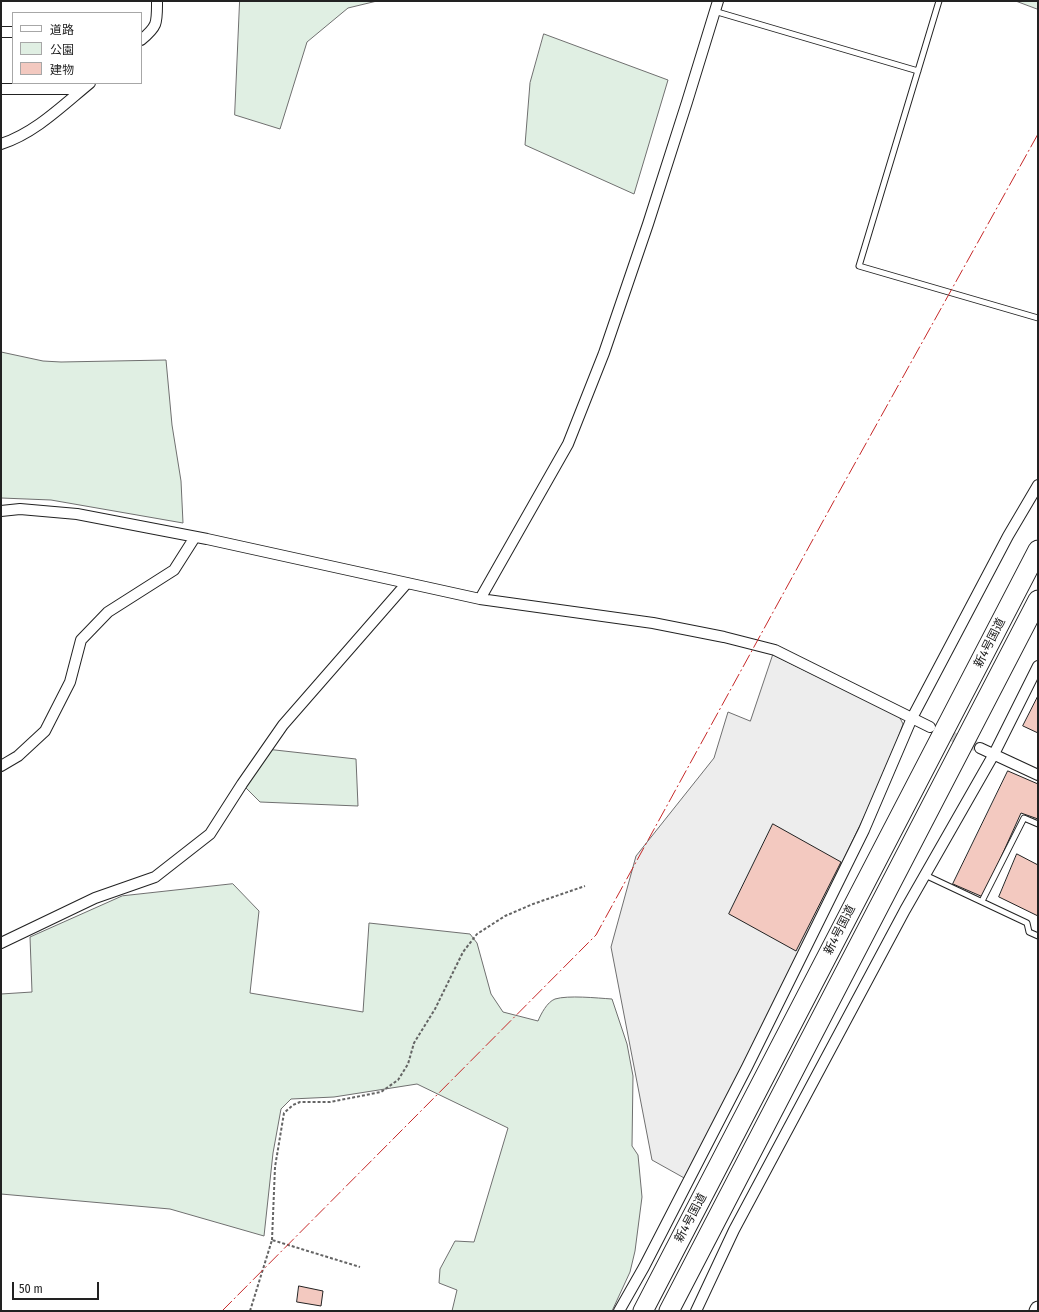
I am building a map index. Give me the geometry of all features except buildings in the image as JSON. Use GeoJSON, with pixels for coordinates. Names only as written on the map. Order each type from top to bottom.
{"type":"FeatureCollection","features":[{"type":"Feature","properties":{"kind":"highway","name":"新4号国道"},"geometry":{"type":"LineString","coordinates":[[643,1311],[1038,550]]}},
{"type":"Feature","properties":{"kind":"highway","name":"新4号国道"},"geometry":{"type":"LineString","coordinates":[[669,1311],[725,1225],[1038,600]]}},
{"type":"Feature","properties":{"kind":"street"},"geometry":{"type":"LineString","coordinates":[[142,39],[152,31],[157,22],[157,1]]}},
{"type":"Feature","properties":{"kind":"street"},"geometry":{"type":"LineString","coordinates":[[480,599],[571,437],[604,353],[646,231],[718,1]]}},
{"type":"Feature","properties":{"kind":"street"},"geometry":{"type":"LineString","coordinates":[[142,31],[152,31]]}},
{"type":"Feature","properties":{"kind":"street"},"geometry":{"type":"LineString","coordinates":[[1,32],[12,32]]}},
{"type":"Feature","properties":{"kind":"street"},"geometry":{"type":"LineString","coordinates":[[1,89],[86,86]]}},
{"type":"Feature","properties":{"kind":"street"},"geometry":{"type":"LineString","coordinates":[[1,144],[42,123],[86,86]]}},
{"type":"Feature","properties":{"kind":"street"},"geometry":{"type":"LineString","coordinates":[[619,1311],[644,1267],[747,1067],[864,830],[912,718],[1008,536],[1038,485]]}},
{"type":"Feature","properties":{"kind":"street"},"geometry":{"type":"LineString","coordinates":[[1,510],[20,509],[77,514],[195,537],[480,599],[653,622],[724,637],[775,650],[930,727]]}},
{"type":"Feature","properties":{"kind":"street"},"geometry":{"type":"LineString","coordinates":[[1,766],[18,756],[45,731],[70,682],[80,640],[108,612],[174,570],[195,537]]}},
{"type":"Feature","properties":{"kind":"street"},"geometry":{"type":"LineString","coordinates":[[1,943],[94,898],[155,877],[210,834],[242,784],[283,725],[407,583]]}},
{"type":"Feature","properties":{"kind":"street"},"geometry":{"type":"LineString","coordinates":[[696,1311],[725,1225],[994,754],[1038,666]]}},
{"type":"Feature","properties":{"kind":"street"},"geometry":{"type":"LineString","coordinates":[[980,748],[1038,775]]}},
{"type":"Feature","properties":{"kind":"street"},"geometry":{"type":"LineString","coordinates":[[747,1067],[764,1076]]}},
{"type":"Feature","properties":{"kind":"street"},"geometry":{"type":"LineString","coordinates":[[693,1173],[710,1182]]}},
{"type":"Feature","properties":{"kind":"lane"},"geometry":{"type":"LineString","coordinates":[[939,1],[860,266],[1038,318]]}},
{"type":"Feature","properties":{"kind":"lane"},"geometry":{"type":"LineString","coordinates":[[714,11],[918,71]]}},
{"type":"Feature","properties":{"kind":"lane"},"geometry":{"type":"LineString","coordinates":[[982,901],[1024,818],[1038,824]]}},
{"type":"Feature","properties":{"kind":"lane"},"geometry":{"type":"LineString","coordinates":[[925,875],[1027,923],[1029,932],[1038,936]]}},
{"type":"Feature","properties":{"kind":"path"},"geometry":{"type":"LineString","coordinates":[[250,1311],[272,1240],[275,1167],[284,1113],[293,1105],[300,1102],[330,1102],[381,1092],[398,1080],[408,1064],[414,1043],[435,1008],[463,952],[477,934],[505,916],[553,896],[585,886]]}},
{"type":"Feature","properties":{"kind":"path"},"geometry":{"type":"LineString","coordinates":[[272,1240],[360,1267]]}},
{"type":"Feature","properties":{"kind":"green space"},"geometry":{"type":"Polygon","coordinates":[[[240,1],[377,1],[348,8],[307,42],[280,129],[235,115],[240,1]]]}},
{"type":"Feature","properties":{"kind":"green space"},"geometry":{"type":"Polygon","coordinates":[[[1016,1],[1038,1],[1038,9],[1016,1]]]}},
{"type":"Feature","properties":{"kind":"green space"},"geometry":{"type":"Polygon","coordinates":[[[544,34],[668,80],[634,194],[525,145],[530,83],[544,34]]]}},
{"type":"Feature","properties":{"kind":"green space"},"geometry":{"type":"Polygon","coordinates":[[[1,352],[43,361],[61,362],[166,360],[172,425],[181,481],[183,523],[51,500],[1,498],[1,352]]]}},
{"type":"Feature","properties":{"kind":"green space"},"geometry":{"type":"Polygon","coordinates":[[[266,749],[356,759],[358,806],[260,802],[242,784],[266,749]]]}},
{"type":"Feature","properties":{"kind":"green space"},"geometry":{"type":"Polygon","coordinates":[[[233,884],[259,911],[250,993],[363,1012],[369,923],[470,934],[477,943],[491,994],[503,1012],[538,1021],[547,1005],[555,999],[575,997],[612,999],[627,1044],[633,1076],[632,1146],[638,1155],[642,1197],[635,1251],[630,1272],[612,1311],[452,1311],[457,1290],[439,1283],[440,1269],[455,1241],[474,1242],[508,1128],[417,1084],[334,1097],[291,1099],[281,1109],[273,1153],[264,1236],[170,1209],[1,1194],[1,994],[32,992],[30,937],[122,896],[233,884]]]}},
{"type":"Feature","properties":{"kind":"shaded area"},"geometry":{"type":"Polygon","coordinates":[[[773,655],[899,716],[903,724],[891,758],[875,794],[798,954],[686,1179],[652,1160],[611,947],[636,856],[714,758],[728,712],[750,721],[773,655]]]}},
{"type":"Feature","properties":{"kind":"tunnel"},"geometry":{"type":"LineString","coordinates":[[939,731],[980,748]]}},
{"type":"Feature","properties":{"kind":"power"},"geometry":{"type":"LineString","coordinates":[[222,1311],[596,935],[834,501],[1038,134]]}}]}
